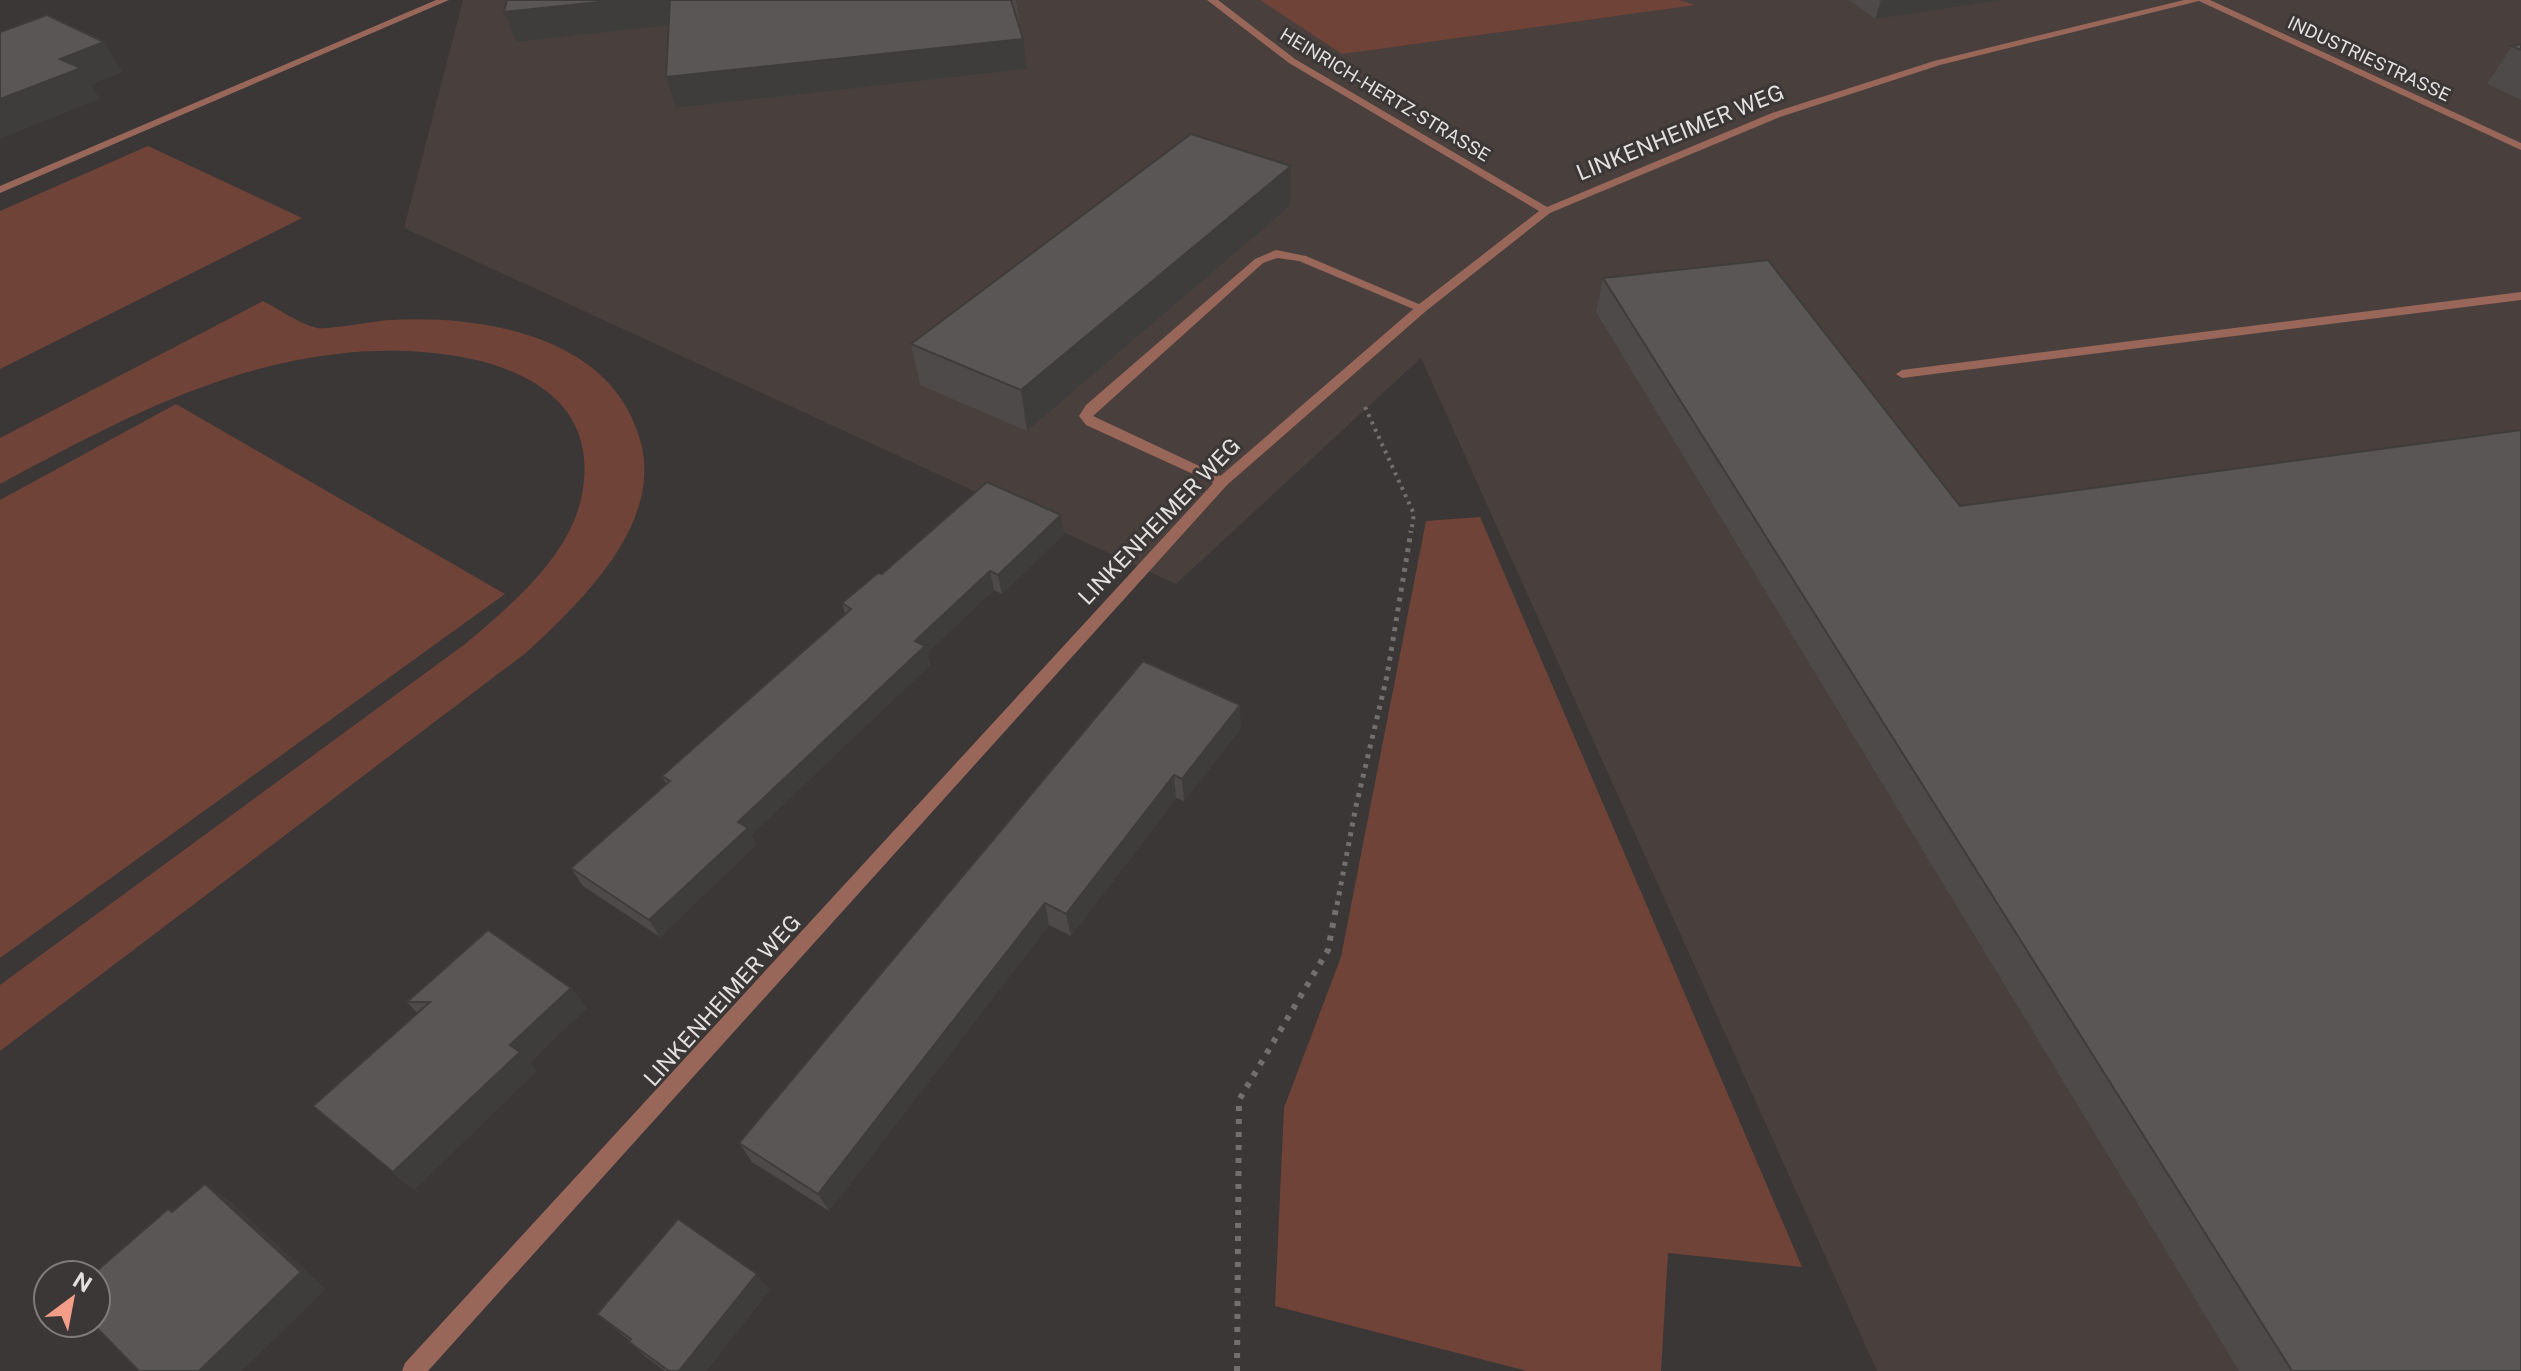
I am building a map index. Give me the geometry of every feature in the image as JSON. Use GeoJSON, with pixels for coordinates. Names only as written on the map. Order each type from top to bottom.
{"type":"FeatureCollection","features":[{"type":"Feature","properties":{"kind":"street"},"geometry":{"type":"LineString","coordinates":[[0,190],[444,0]]}},
{"type":"Feature","properties":{"kind":"street","name":"HEINRICH-HERTZ-STRASSE"},"geometry":{"type":"LineString","coordinates":[[1212,0],[1292,61],[1546,211]]}},
{"type":"Feature","properties":{"kind":"street","name":"LINKENHEIMER WEG"},"geometry":{"type":"LineString","coordinates":[[413,1371],[1222,482],[1422,308],[1546,211],[1790,111],[1937,63],[2195,0]]}},
{"type":"Feature","properties":{"kind":"street","name":"INDUSTRIESTRASSE"},"geometry":{"type":"LineString","coordinates":[[2203,0],[2521,147]]}},
{"type":"Feature","properties":{"kind":"street"},"geometry":{"type":"LineString","coordinates":[[1222,482],[1091,422],[1086,416],[1091,408],[1269,256],[1302,258],[1422,308]]}},
{"type":"Feature","properties":{"kind":"street"},"geometry":{"type":"LineString","coordinates":[[1902,374],[2521,296]]}},
{"type":"Feature","properties":{"kind":"path"},"geometry":{"type":"LineString","coordinates":[[1237,1371],[1239,1100],[1328,950],[1356,806],[1387,676],[1414,514],[1364,405],[1330,386]]}},
{"type":"Feature","properties":{"kind":"shaded area"},"geometry":{"type":"Polygon","coordinates":[[[463,0],[2521,0],[2521,1371],[1877,1371],[1421,358],[1176,584],[404,228],[463,0]]]}},
{"type":"Feature","properties":{"kind":"shaded area"},"geometry":{"type":"Polygon","coordinates":[[[1260,0],[1679,0],[1695,5],[1342,54],[1260,0]]]}},
{"type":"Feature","properties":{"kind":"shaded area"},"geometry":{"type":"Polygon","coordinates":[[[148,146],[302,218],[0,369],[0,211],[148,146]]]}},
{"type":"Feature","properties":{"kind":"shaded area"},"geometry":{"type":"Polygon","coordinates":[[[263,301],[317,328],[390,320],[465,322],[541,340],[575,356],[604,378],[626,407],[641,443],[644,473],[640,503],[612,560],[571,610],[527,652],[0,1051],[0,985],[465,644],[535,580],[564,541],[574,521],[581,499],[583,452],[570,416],[543,388],[507,370],[465,358],[420,352],[337,354],[248,372],[162,403],[0,484],[0,438],[263,301]]]}},
{"type":"Feature","properties":{"kind":"shaded area"},"geometry":{"type":"Polygon","coordinates":[[[176,404],[505,594],[0,958],[0,500],[176,404]]]}},
{"type":"Feature","properties":{"kind":"shaded area"},"geometry":{"type":"Polygon","coordinates":[[[1480,517],[1802,1267],[1668,1253],[1661,1371],[1527,1371],[1275,1306],[1284,1108],[1341,957],[1426,521],[1480,517]]]}},
{"type":"Feature","properties":{"kind":"building"},"geometry":{"type":"Polygon","coordinates":[[[507,0],[619,0],[504,12],[507,0]]]}},
{"type":"Feature","properties":{"kind":"building"},"geometry":{"type":"Polygon","coordinates":[[[670,0],[1011,0],[1023,39],[666,77],[670,0]]]}},
{"type":"Feature","properties":{"kind":"building"},"geometry":{"type":"Polygon","coordinates":[[[47,15],[104,42],[60,59],[81,68],[0,99],[0,32],[47,15]]]}},
{"type":"Feature","properties":{"kind":"building"},"geometry":{"type":"Polygon","coordinates":[[[1191,134],[1291,166],[1021,390],[911,344],[1191,134]]]}},
{"type":"Feature","properties":{"kind":"building"},"geometry":{"type":"Polygon","coordinates":[[[1768,260],[1960,506],[2521,430],[2521,1371],[2292,1371],[1603,278],[1768,260]]]}},
{"type":"Feature","properties":{"kind":"building"},"geometry":{"type":"Polygon","coordinates":[[[987,482],[1061,515],[998,575],[990,571],[915,641],[925,646],[738,822],[748,828],[649,920],[571,868],[670,781],[662,776],[851,609],[842,603],[878,573],[882,574],[987,482]]]}},
{"type":"Feature","properties":{"kind":"building"},"geometry":{"type":"Polygon","coordinates":[[[1143,661],[1240,705],[1182,779],[1174,775],[1066,914],[1045,903],[818,1194],[739,1143],[1143,661]]]}},
{"type":"Feature","properties":{"kind":"building"},"geometry":{"type":"Polygon","coordinates":[[[488,930],[571,988],[510,1045],[520,1052],[393,1172],[313,1106],[430,1002],[407,1002],[488,930]]]}},
{"type":"Feature","properties":{"kind":"building"},"geometry":{"type":"Polygon","coordinates":[[[205,1184],[301,1272],[199,1371],[139,1371],[108,1339],[112,1339],[110,1259],[168,1209],[172,1212],[205,1184]]]}},
{"type":"Feature","properties":{"kind":"building"},"geometry":{"type":"Polygon","coordinates":[[[678,1219],[757,1274],[679,1371],[669,1371],[597,1314],[678,1219]]]}}]}
